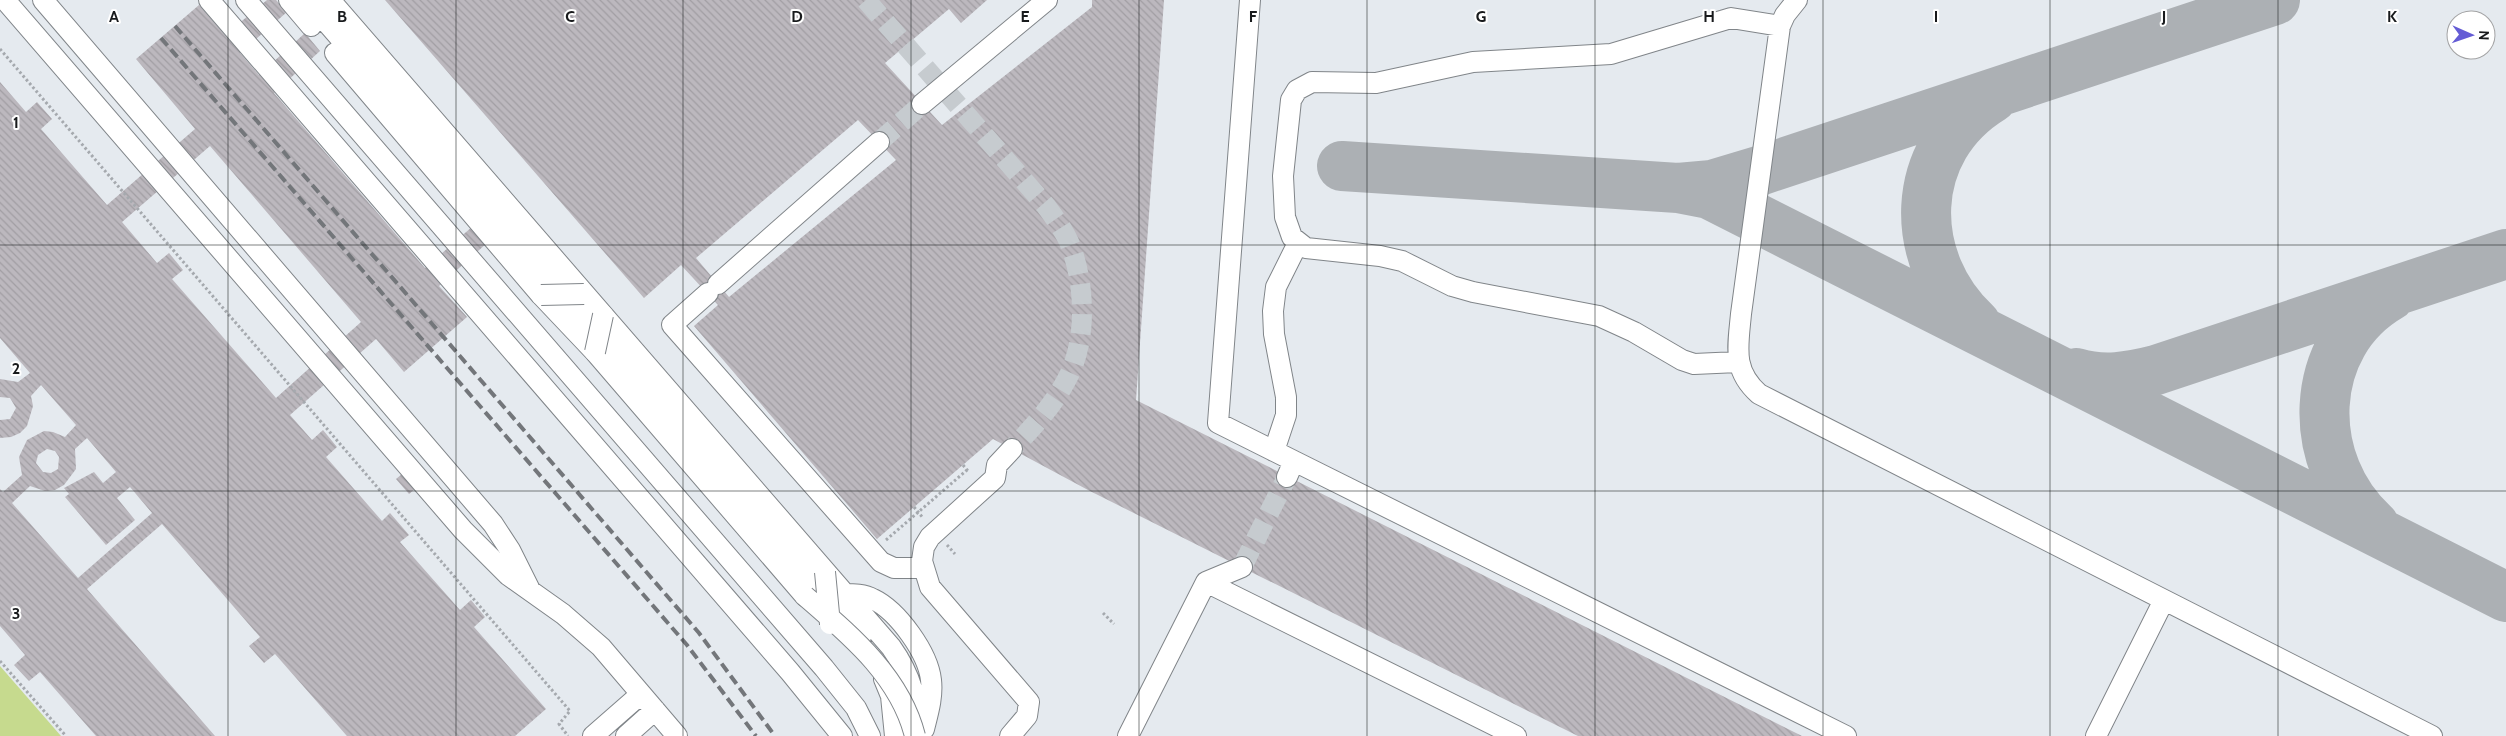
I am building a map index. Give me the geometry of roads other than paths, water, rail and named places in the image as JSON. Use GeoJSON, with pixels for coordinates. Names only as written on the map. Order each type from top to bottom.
{"type":"FeatureCollection","features":[{"type":"Feature","properties":{"kind":"lane"},"geometry":{"type":"LineString","coordinates":[[5,0],[463,530],[508,575],[563,614],[601,647],[678,736]]}},
{"type":"Feature","properties":{"kind":"lane"},"geometry":{"type":"LineString","coordinates":[[43,0],[493,524],[510,550],[530,590]]}},
{"type":"Feature","properties":{"kind":"lane"},"geometry":{"type":"LineString","coordinates":[[209,0],[790,672],[842,736]]}},
{"type":"Feature","properties":{"kind":"lane"},"geometry":{"type":"LineString","coordinates":[[246,0],[824,668],[856,708],[870,736]]}},
{"type":"Feature","properties":{"kind":"lane"},"geometry":{"type":"LineString","coordinates":[[289,0],[542,295],[595,352],[805,596],[828,616],[833,630],[869,672],[887,690],[916,705]]}},
{"type":"Feature","properties":{"kind":"lane"},"geometry":{"type":"LineString","coordinates":[[307,0],[861,637],[879,664],[890,696],[895,736]]}},
{"type":"Feature","properties":{"kind":"lane"},"geometry":{"type":"LineString","coordinates":[[330,0],[899,658],[910,678],[916,705],[919,736]]}},
{"type":"Feature","properties":{"kind":"lane"},"geometry":{"type":"LineString","coordinates":[[922,104],[1047,0]]}},
{"type":"Feature","properties":{"kind":"lane"},"geometry":{"type":"LineString","coordinates":[[1250,0],[1218,422],[1274,451],[1290,469],[1846,736]]}},
{"type":"Feature","properties":{"kind":"lane"},"geometry":{"type":"LineString","coordinates":[[1797,0],[1785,15],[1780,26],[1741,314],[1738,362],[1749,386],[1759,394],[2432,736]]}},
{"type":"Feature","properties":{"kind":"lane"},"geometry":{"type":"LineString","coordinates":[[1738,362],[1694,364],[1682,360],[1634,332],[1599,316],[1473,292],[1452,286],[1402,261],[1380,256],[1314,250],[1298,243],[1292,237],[1285,217],[1283,176],[1291,100],[1305,85],[1322,81],[1370,83],[1391,81],[1473,62],[1611,54],[1731,18],[1780,26]]}},
{"type":"Feature","properties":{"kind":"lane"},"geometry":{"type":"LineString","coordinates":[[879,142],[672,325],[882,562],[894,568],[922,568]]}},
{"type":"Feature","properties":{"kind":"lane"},"geometry":{"type":"LineString","coordinates":[[1274,451],[1286,415],[1286,397],[1274,334],[1273,311],[1276,287],[1298,243]]}},
{"type":"Feature","properties":{"kind":"lane"},"geometry":{"type":"LineString","coordinates":[[542,295],[584,294]]}},
{"type":"Feature","properties":{"kind":"lane"},"geometry":{"type":"LineString","coordinates":[[595,352],[603,315]]}},
{"type":"Feature","properties":{"kind":"lane"},"geometry":{"type":"LineString","coordinates":[[557,404],[599,408]]}},
{"type":"Feature","properties":{"kind":"lane"},"geometry":{"type":"LineString","coordinates":[[596,448],[599,408]]}},
{"type":"Feature","properties":{"kind":"lane"},"geometry":{"type":"LineString","coordinates":[[1010,736],[1027,716],[1029,702],[930,587],[922,568],[924,547],[930,537],[995,478],[997,465],[1012,450]]}},
{"type":"Feature","properties":{"kind":"lane"},"geometry":{"type":"LineString","coordinates":[[1128,736],[1206,582],[1242,567]]}},
{"type":"Feature","properties":{"kind":"lane"},"geometry":{"type":"LineString","coordinates":[[1206,582],[1516,736]]}},
{"type":"Feature","properties":{"kind":"lane"},"geometry":{"type":"LineString","coordinates":[[805,596],[844,594]]}},
{"type":"Feature","properties":{"kind":"lane"},"geometry":{"type":"LineString","coordinates":[[828,616],[844,594]]}},
{"type":"Feature","properties":{"kind":"lane"},"geometry":{"type":"LineString","coordinates":[[844,594],[890,662],[916,705],[919,736]]}},
{"type":"Feature","properties":{"kind":"lane"},"geometry":{"type":"LineString","coordinates":[[2096,736],[2164,600]]}},
{"type":"Feature","properties":{"kind":"lane"},"geometry":{"type":"LineString","coordinates":[[593,736],[641,694]]}},
{"type":"Feature","properties":{"kind":"lane"},"geometry":{"type":"LineString","coordinates":[[626,736],[655,710]]}},
{"type":"Feature","properties":{"kind":"tunnel"},"geometry":{"type":"LineString","coordinates":[[866,0],[1046,206],[1067,237],[1074,257],[1081,292],[1082,310],[1079,345],[1074,362],[1068,377],[1050,406],[1012,449]]}},
{"type":"Feature","properties":{"kind":"tunnel"},"geometry":{"type":"LineString","coordinates":[[879,142],[922,104]]}},
{"type":"Feature","properties":{"kind":"tunnel"},"geometry":{"type":"LineString","coordinates":[[1242,567],[1287,477]]}},
{"type":"Feature","properties":{"kind":"railway"},"geometry":{"type":"LineString","coordinates":[[175,26],[699,633],[775,736]]}},
{"type":"Feature","properties":{"kind":"railway"},"geometry":{"type":"LineString","coordinates":[[161,38],[687,645],[756,736]]}}]}
